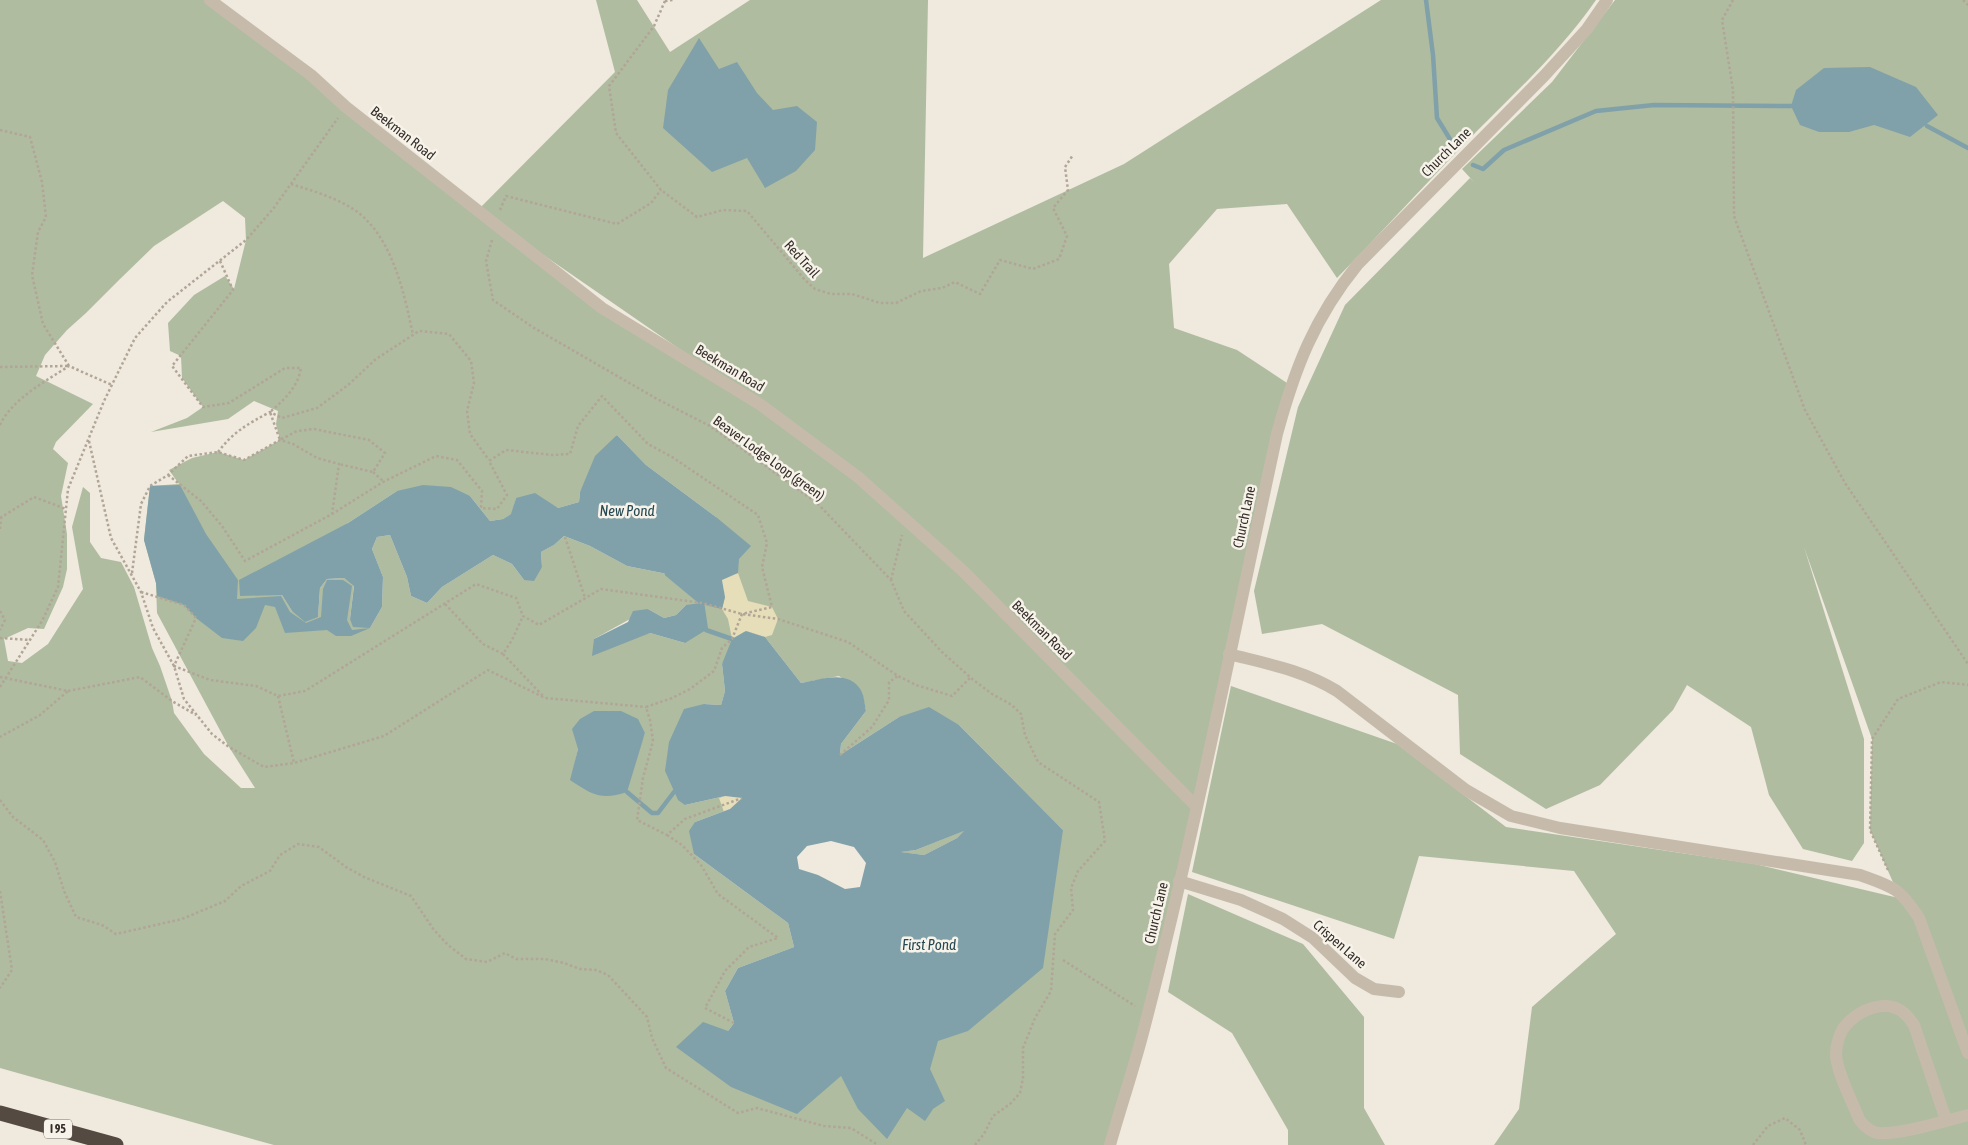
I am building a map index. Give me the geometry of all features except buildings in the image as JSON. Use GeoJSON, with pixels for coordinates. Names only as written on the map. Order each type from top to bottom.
{"type":"FeatureCollection","features":[{"type":"Feature","properties":{"kind":"highway","name":"I 95"},"geometry":{"type":"LineString","coordinates":[[0,1112],[116,1145]]}},
{"type":"Feature","properties":{"kind":"street","name":"Beekman Road"},"geometry":{"type":"LineString","coordinates":[[210,0],[311,75],[346,107],[602,308],[760,405],[858,477],[962,570],[1196,806]]}},
{"type":"Feature","properties":{"kind":"street","name":"Church Lane"},"geometry":{"type":"LineString","coordinates":[[1110,1145],[1148,1014],[1196,806],[1277,434],[1290,385],[1301,357],[1338,288],[1358,264],[1544,76],[1587,29],[1607,0]]}},
{"type":"Feature","properties":{"kind":"street"},"geometry":{"type":"LineString","coordinates":[[1229,654],[1291,669],[1318,679],[1337,690],[1466,790],[1511,816],[1560,828],[1860,875],[1896,888],[1908,901],[1919,918],[1968,1053]]}},
{"type":"Feature","properties":{"kind":"street","name":"Crispen Lane"},"geometry":{"type":"LineString","coordinates":[[1179,881],[1241,900],[1284,919],[1313,938],[1355,978],[1374,989],[1399,992]]}},
{"type":"Feature","properties":{"kind":"street"},"geometry":{"type":"LineString","coordinates":[[1946,1120],[1914,1025],[1904,1012],[1889,1006],[1871,1008],[1856,1016],[1844,1026],[1836,1054],[1838,1064],[1859,1119],[1864,1126],[1875,1132],[1884,1133],[1946,1120],[1968,1115]]}},
{"type":"Feature","properties":{"kind":"path"},"geometry":{"type":"LineString","coordinates":[[665,0],[673,0]]}},
{"type":"Feature","properties":{"kind":"path","name":"Red Trail"},"geometry":{"type":"LineString","coordinates":[[665,0],[654,26],[609,86],[616,134],[661,190],[697,217],[723,210],[747,210],[805,280],[816,289],[831,294],[852,294],[880,303],[896,303],[921,291],[942,288],[955,282],[980,294],[1000,260],[1034,269],[1059,259],[1067,236],[1053,208],[1068,190],[1065,167],[1074,155]]}},
{"type":"Feature","properties":{"kind":"path"},"geometry":{"type":"LineString","coordinates":[[1733,0],[1722,20],[1733,90],[1734,216],[1805,410],[1845,483],[1968,664]]}},
{"type":"Feature","properties":{"kind":"path"},"geometry":{"type":"LineString","coordinates":[[1963,0],[1968,5]]}},
{"type":"Feature","properties":{"kind":"path"},"geometry":{"type":"LineString","coordinates":[[0,687],[42,621],[58,587],[68,489],[88,440],[135,338],[167,302],[246,240],[273,209],[346,107]]}},
{"type":"Feature","properties":{"kind":"path"},"geometry":{"type":"LineString","coordinates":[[0,130],[30,137],[42,182],[46,217],[38,232],[32,275],[43,324],[69,366]]}},
{"type":"Feature","properties":{"kind":"path"},"geometry":{"type":"LineString","coordinates":[[291,184],[350,206],[375,229],[385,245],[403,289],[413,335]]}},
{"type":"Feature","properties":{"kind":"path","name":"Beaver Lodge Loop (green)"},"geometry":{"type":"LineString","coordinates":[[661,190],[651,203],[617,224],[506,196],[498,214],[497,225],[486,261],[493,300],[534,328],[633,385],[710,426],[817,503],[891,580],[904,611],[942,652],[971,678],[992,694],[1012,705],[1021,714],[1025,735],[1038,762],[1099,802],[1105,841],[1078,871],[1071,888],[1074,910],[1055,934],[1051,991],[1035,1018],[1023,1048],[1023,1078],[1020,1093],[1010,1104],[993,1116],[984,1134],[975,1145]]}},
{"type":"Feature","properties":{"kind":"path"},"geometry":{"type":"LineString","coordinates":[[218,452],[240,428],[270,412],[286,398],[299,379],[301,368],[284,368],[228,403],[203,407],[172,366],[234,290],[220,261]]}},
{"type":"Feature","properties":{"kind":"path"},"geometry":{"type":"LineString","coordinates":[[168,475],[201,501],[222,526],[244,561],[332,514],[383,482],[436,456],[457,460],[482,491],[481,508],[497,509],[507,495],[489,461],[470,434],[467,411],[474,383],[471,361],[449,334],[419,331],[376,359],[348,385],[317,408],[282,418],[270,412]]}},
{"type":"Feature","properties":{"kind":"path"},"geometry":{"type":"LineString","coordinates":[[0,425],[4,417],[32,390],[69,366]]}},
{"type":"Feature","properties":{"kind":"path"},"geometry":{"type":"LineString","coordinates":[[0,367],[69,366],[112,386]]}},
{"type":"Feature","properties":{"kind":"path"},"geometry":{"type":"LineString","coordinates":[[489,461],[506,450],[552,455],[570,454],[578,426],[602,396],[648,444],[672,457],[758,515],[767,543],[762,566],[772,606],[742,614]]}},
{"type":"Feature","properties":{"kind":"path"},"geometry":{"type":"LineString","coordinates":[[270,412],[280,440]]}},
{"type":"Feature","properties":{"kind":"path"},"geometry":{"type":"LineString","coordinates":[[132,574],[141,504],[150,486],[168,475],[188,456],[218,452],[244,460],[297,431],[314,429],[369,440],[385,453],[373,472]]}},
{"type":"Feature","properties":{"kind":"path"},"geometry":{"type":"LineString","coordinates":[[88,440],[111,538],[141,592],[153,628],[174,666],[184,699],[212,734],[229,747],[264,767],[294,762],[384,736],[488,670],[545,698],[646,707],[672,698],[690,689],[714,671],[722,648],[732,639],[742,614]]}},
{"type":"Feature","properties":{"kind":"path"},"geometry":{"type":"LineString","coordinates":[[280,440],[293,444],[317,458],[373,472],[383,482]]}},
{"type":"Feature","properties":{"kind":"path"},"geometry":{"type":"LineString","coordinates":[[332,514],[340,464]]}},
{"type":"Feature","properties":{"kind":"path"},"geometry":{"type":"LineString","coordinates":[[0,529],[0,518],[34,497],[66,509]]}},
{"type":"Feature","properties":{"kind":"path"},"geometry":{"type":"LineString","coordinates":[[891,580],[902,534]]}},
{"type":"Feature","properties":{"kind":"path"},"geometry":{"type":"LineString","coordinates":[[565,537],[585,598]]}},
{"type":"Feature","properties":{"kind":"path"},"geometry":{"type":"LineString","coordinates":[[174,666],[210,680],[256,686],[278,696],[305,691],[476,584],[516,598],[523,616],[539,625],[601,589],[702,603],[742,614],[778,619],[848,642],[898,676],[916,685],[952,696],[971,678]]}},
{"type":"Feature","properties":{"kind":"path"},"geometry":{"type":"LineString","coordinates":[[141,592],[184,605],[196,618],[174,666]]}},
{"type":"Feature","properties":{"kind":"path"},"geometry":{"type":"LineString","coordinates":[[445,604],[483,644],[502,654],[545,698]]}},
{"type":"Feature","properties":{"kind":"path"},"geometry":{"type":"LineString","coordinates":[[0,611],[5,620],[0,630]]}},
{"type":"Feature","properties":{"kind":"path"},"geometry":{"type":"LineString","coordinates":[[502,654],[512,640],[523,616]]}},
{"type":"Feature","properties":{"kind":"path"},"geometry":{"type":"LineString","coordinates":[[0,638],[30,640]]}},
{"type":"Feature","properties":{"kind":"path"},"geometry":{"type":"LineString","coordinates":[[0,677],[68,690],[140,676],[172,701],[199,716]]}},
{"type":"Feature","properties":{"kind":"path"},"geometry":{"type":"LineString","coordinates":[[840,755],[872,727],[889,700],[889,682],[898,676]]}},
{"type":"Feature","properties":{"kind":"path"},"geometry":{"type":"LineString","coordinates":[[1896,888],[1870,830],[1872,739],[1898,699],[1940,682],[1968,685]]}},
{"type":"Feature","properties":{"kind":"path"},"geometry":{"type":"LineString","coordinates":[[0,737],[40,715],[68,690]]}},
{"type":"Feature","properties":{"kind":"path"},"geometry":{"type":"LineString","coordinates":[[278,696],[294,762]]}},
{"type":"Feature","properties":{"kind":"path"},"geometry":{"type":"LineString","coordinates":[[646,707],[653,741],[643,778],[638,820],[682,845],[701,866],[718,894],[778,938],[749,947],[725,971],[705,1008],[734,1023]]}},
{"type":"Feature","properties":{"kind":"path"},"geometry":{"type":"LineString","coordinates":[[667,836],[685,819],[742,798]]}},
{"type":"Feature","properties":{"kind":"path"},"geometry":{"type":"LineString","coordinates":[[0,800],[13,817],[43,840],[56,862],[64,891],[76,917],[102,925],[116,934],[182,918],[225,901],[242,886],[270,871],[280,855],[298,844],[319,846],[346,867],[364,877],[411,896],[434,930],[448,945],[466,958],[486,962],[505,953],[516,958],[545,958],[580,969],[596,970],[608,974],[647,1017],[652,1038],[666,1068],[738,1112],[757,1108],[824,1126],[851,1128],[878,1145]]}},
{"type":"Feature","properties":{"kind":"path"},"geometry":{"type":"LineString","coordinates":[[0,891],[12,970],[0,988]]}},
{"type":"Feature","properties":{"kind":"path"},"geometry":{"type":"LineString","coordinates":[[1063,960],[1148,1014]]}},
{"type":"Feature","properties":{"kind":"path"},"geometry":{"type":"LineString","coordinates":[[1753,1145],[1768,1126],[1785,1118],[1800,1130],[1806,1145]]}},
{"type":"Feature","properties":{"kind":"green space"},"geometry":{"type":"Polygon","coordinates":[[[0,0],[210,0],[478,210],[615,72],[596,0],[637,0],[670,52],[750,0],[928,0],[923,258],[1124,164],[1381,0],[1596,0],[1539,69],[1458,150],[1337,278],[1287,204],[1217,209],[1169,264],[1174,328],[1237,350],[1290,385],[1197,807],[1110,1145],[274,1145],[0,1068],[0,0]],[[223,201],[154,246],[67,330],[45,355],[36,376],[93,404],[56,442],[53,449],[68,463],[61,496],[67,534],[67,569],[63,587],[44,629],[28,628],[4,639],[8,661],[22,663],[48,644],[83,589],[72,527],[83,487],[90,493],[90,542],[101,558],[121,562],[134,587],[152,648],[172,701],[174,713],[204,754],[241,788],[255,788],[229,747],[157,613],[156,583],[144,540],[150,486],[179,484],[169,470],[192,458],[218,452],[244,460],[280,440],[276,424],[278,411],[254,401],[228,419],[151,432],[187,418],[203,407],[182,378],[181,356],[170,351],[168,323],[194,295],[225,276],[234,289],[246,240],[245,218],[223,201]],[[487,216],[602,308],[749,397],[487,216]],[[617,435],[580,492],[579,502],[558,508],[516,498],[512,514],[503,519],[490,521],[470,496],[397,491],[348,523],[282,595],[292,611],[318,617],[320,588],[327,579],[344,578],[354,585],[350,619],[370,628],[382,607],[383,577],[372,549],[377,537],[390,535],[407,577],[411,596],[427,603],[442,587],[493,555],[512,564],[524,580],[542,567],[541,552],[554,545],[564,536],[590,546],[627,566],[667,574],[702,603],[725,597],[716,517],[646,465],[617,435]],[[686,605],[676,615],[664,618],[648,609],[594,639],[650,633],[685,643],[686,605]],[[746,631],[722,664],[725,691],[721,705],[704,704],[685,805],[725,796],[730,809],[695,822],[694,854],[788,923],[794,947],[738,968],[725,991],[734,1023],[728,1031],[731,1087],[1063,830],[959,725],[899,717],[840,755],[841,744],[866,711],[862,692],[839,676],[801,683],[765,637],[746,631]],[[645,733],[578,749],[571,780],[637,755],[645,733]]]}},
{"type":"Feature","properties":{"kind":"green space"},"geometry":{"type":"Polygon","coordinates":[[[1615,0],[1968,0],[1968,1145],[1494,1145],[1519,1109],[1532,1007],[1616,934],[1574,871],[1419,856],[1394,939],[1192,872],[1231,686],[1397,744],[1506,827],[1755,864],[1907,900],[1896,889],[1870,830],[1872,739],[1804,547],[1864,739],[1864,843],[1852,861],[1803,849],[1769,795],[1751,727],[1687,685],[1673,710],[1600,785],[1546,809],[1460,754],[1458,695],[1322,624],[1262,634],[1254,591],[1298,407],[1345,305],[1470,178],[1474,182],[1462,169],[1552,82],[1615,0]]]}},
{"type":"Feature","properties":{"kind":"green space"},"geometry":{"type":"Polygon","coordinates":[[[966,830],[957,838],[924,855],[899,852],[916,850],[966,830]]]}},
{"type":"Feature","properties":{"kind":"green space"},"geometry":{"type":"Polygon","coordinates":[[[1188,894],[1303,944],[1364,1017],[1364,1108],[1385,1145],[1288,1145],[1288,1130],[1232,1033],[1168,992],[1188,894]]]}},
{"type":"Feature","properties":{"kind":"sand"},"geometry":{"type":"Polygon","coordinates":[[[738,573],[748,601],[772,607],[778,619],[772,635],[765,637],[746,631],[732,639],[728,619],[722,609],[725,597],[722,580],[726,575],[738,573]]]}},
{"type":"Feature","properties":{"kind":"sand"},"geometry":{"type":"Polygon","coordinates":[[[725,796],[742,798],[724,812],[719,798],[725,796]]]}},
{"type":"Feature","properties":{"kind":"water"},"geometry":{"type":"Polygon","coordinates":[[[699,38],[719,69],[737,62],[757,93],[773,110],[797,106],[817,122],[815,150],[796,171],[765,188],[747,158],[712,172],[663,128],[668,90],[699,38]]]}},
{"type":"Feature","properties":{"kind":"water"},"geometry":{"type":"Polygon","coordinates":[[[1870,67],[1916,87],[1938,115],[1910,137],[1874,125],[1849,132],[1819,132],[1800,125],[1791,106],[1796,90],[1824,68],[1870,67]]]}},
{"type":"Feature","properties":{"kind":"water","name":"New Pond"},"geometry":{"type":"Polygon","coordinates":[[[617,435],[646,465],[716,517],[751,546],[739,559],[738,573],[722,580],[725,597],[722,609],[702,604],[706,630],[685,643],[650,633],[592,656],[594,639],[628,622],[633,611],[648,609],[664,618],[676,615],[686,605],[701,603],[667,574],[627,566],[590,546],[564,536],[554,545],[541,552],[542,567],[534,581],[524,580],[512,564],[493,555],[442,587],[427,603],[411,596],[407,577],[390,535],[377,537],[372,549],[383,577],[382,607],[370,628],[353,627],[350,619],[354,586],[344,578],[327,579],[320,588],[318,617],[305,622],[292,611],[282,595],[240,596],[239,580],[348,523],[397,491],[423,485],[451,487],[470,496],[490,521],[503,519],[511,514],[516,498],[535,493],[558,508],[579,502],[580,492],[595,456],[617,435]]]}},
{"type":"Feature","properties":{"kind":"water"},"geometry":{"type":"Polygon","coordinates":[[[180,485],[206,534],[238,580],[237,599],[281,596],[290,612],[306,623],[321,617],[323,589],[327,580],[343,580],[352,586],[347,620],[352,630],[370,628],[351,636],[336,636],[327,630],[285,633],[275,607],[265,605],[256,628],[243,641],[222,638],[196,618],[184,605],[157,596],[156,583],[144,540],[150,486],[180,485]]]}},
{"type":"Feature","properties":{"kind":"water","name":"First Pond"},"geometry":{"type":"Polygon","coordinates":[[[746,631],[765,637],[801,683],[834,677],[850,680],[856,685],[862,692],[866,711],[841,744],[840,755],[899,717],[929,707],[959,725],[1063,830],[1043,968],[968,1031],[938,1041],[930,1069],[945,1101],[933,1109],[925,1121],[907,1108],[887,1139],[858,1109],[841,1076],[797,1114],[731,1087],[676,1047],[703,1022],[728,1031],[734,1023],[725,991],[738,968],[794,947],[788,923],[694,854],[689,831],[695,822],[730,809],[742,798],[725,796],[685,805],[678,800],[665,771],[669,742],[684,709],[704,704],[721,705],[725,691],[722,664],[732,639],[746,631]],[[964,831],[916,850],[901,852],[924,855],[957,838],[964,831]],[[831,841],[807,846],[797,857],[799,869],[818,875],[845,889],[860,887],[866,863],[854,847],[831,841]]]}},
{"type":"Feature","properties":{"kind":"water"},"geometry":{"type":"Polygon","coordinates":[[[594,711],[621,711],[638,719],[645,733],[627,792],[610,796],[597,795],[570,780],[578,749],[572,729],[580,719],[594,711]]]}},
{"type":"Feature","properties":{"kind":"waterway"},"geometry":{"type":"LineString","coordinates":[[1426,0],[1433,55],[1437,118],[1456,149]]}},
{"type":"Feature","properties":{"kind":"waterway"},"geometry":{"type":"LineString","coordinates":[[1473,165],[1483,169],[1504,150],[1596,111],[1654,105],[1791,106]]}},
{"type":"Feature","properties":{"kind":"waterway"},"geometry":{"type":"LineString","coordinates":[[1927,126],[1968,148]]}},
{"type":"Feature","properties":{"kind":"waterway"},"geometry":{"type":"LineString","coordinates":[[667,574],[702,603],[706,630],[732,639]]}},
{"type":"Feature","properties":{"kind":"waterway"},"geometry":{"type":"LineString","coordinates":[[627,792],[652,813],[658,813],[674,792]]}}]}
